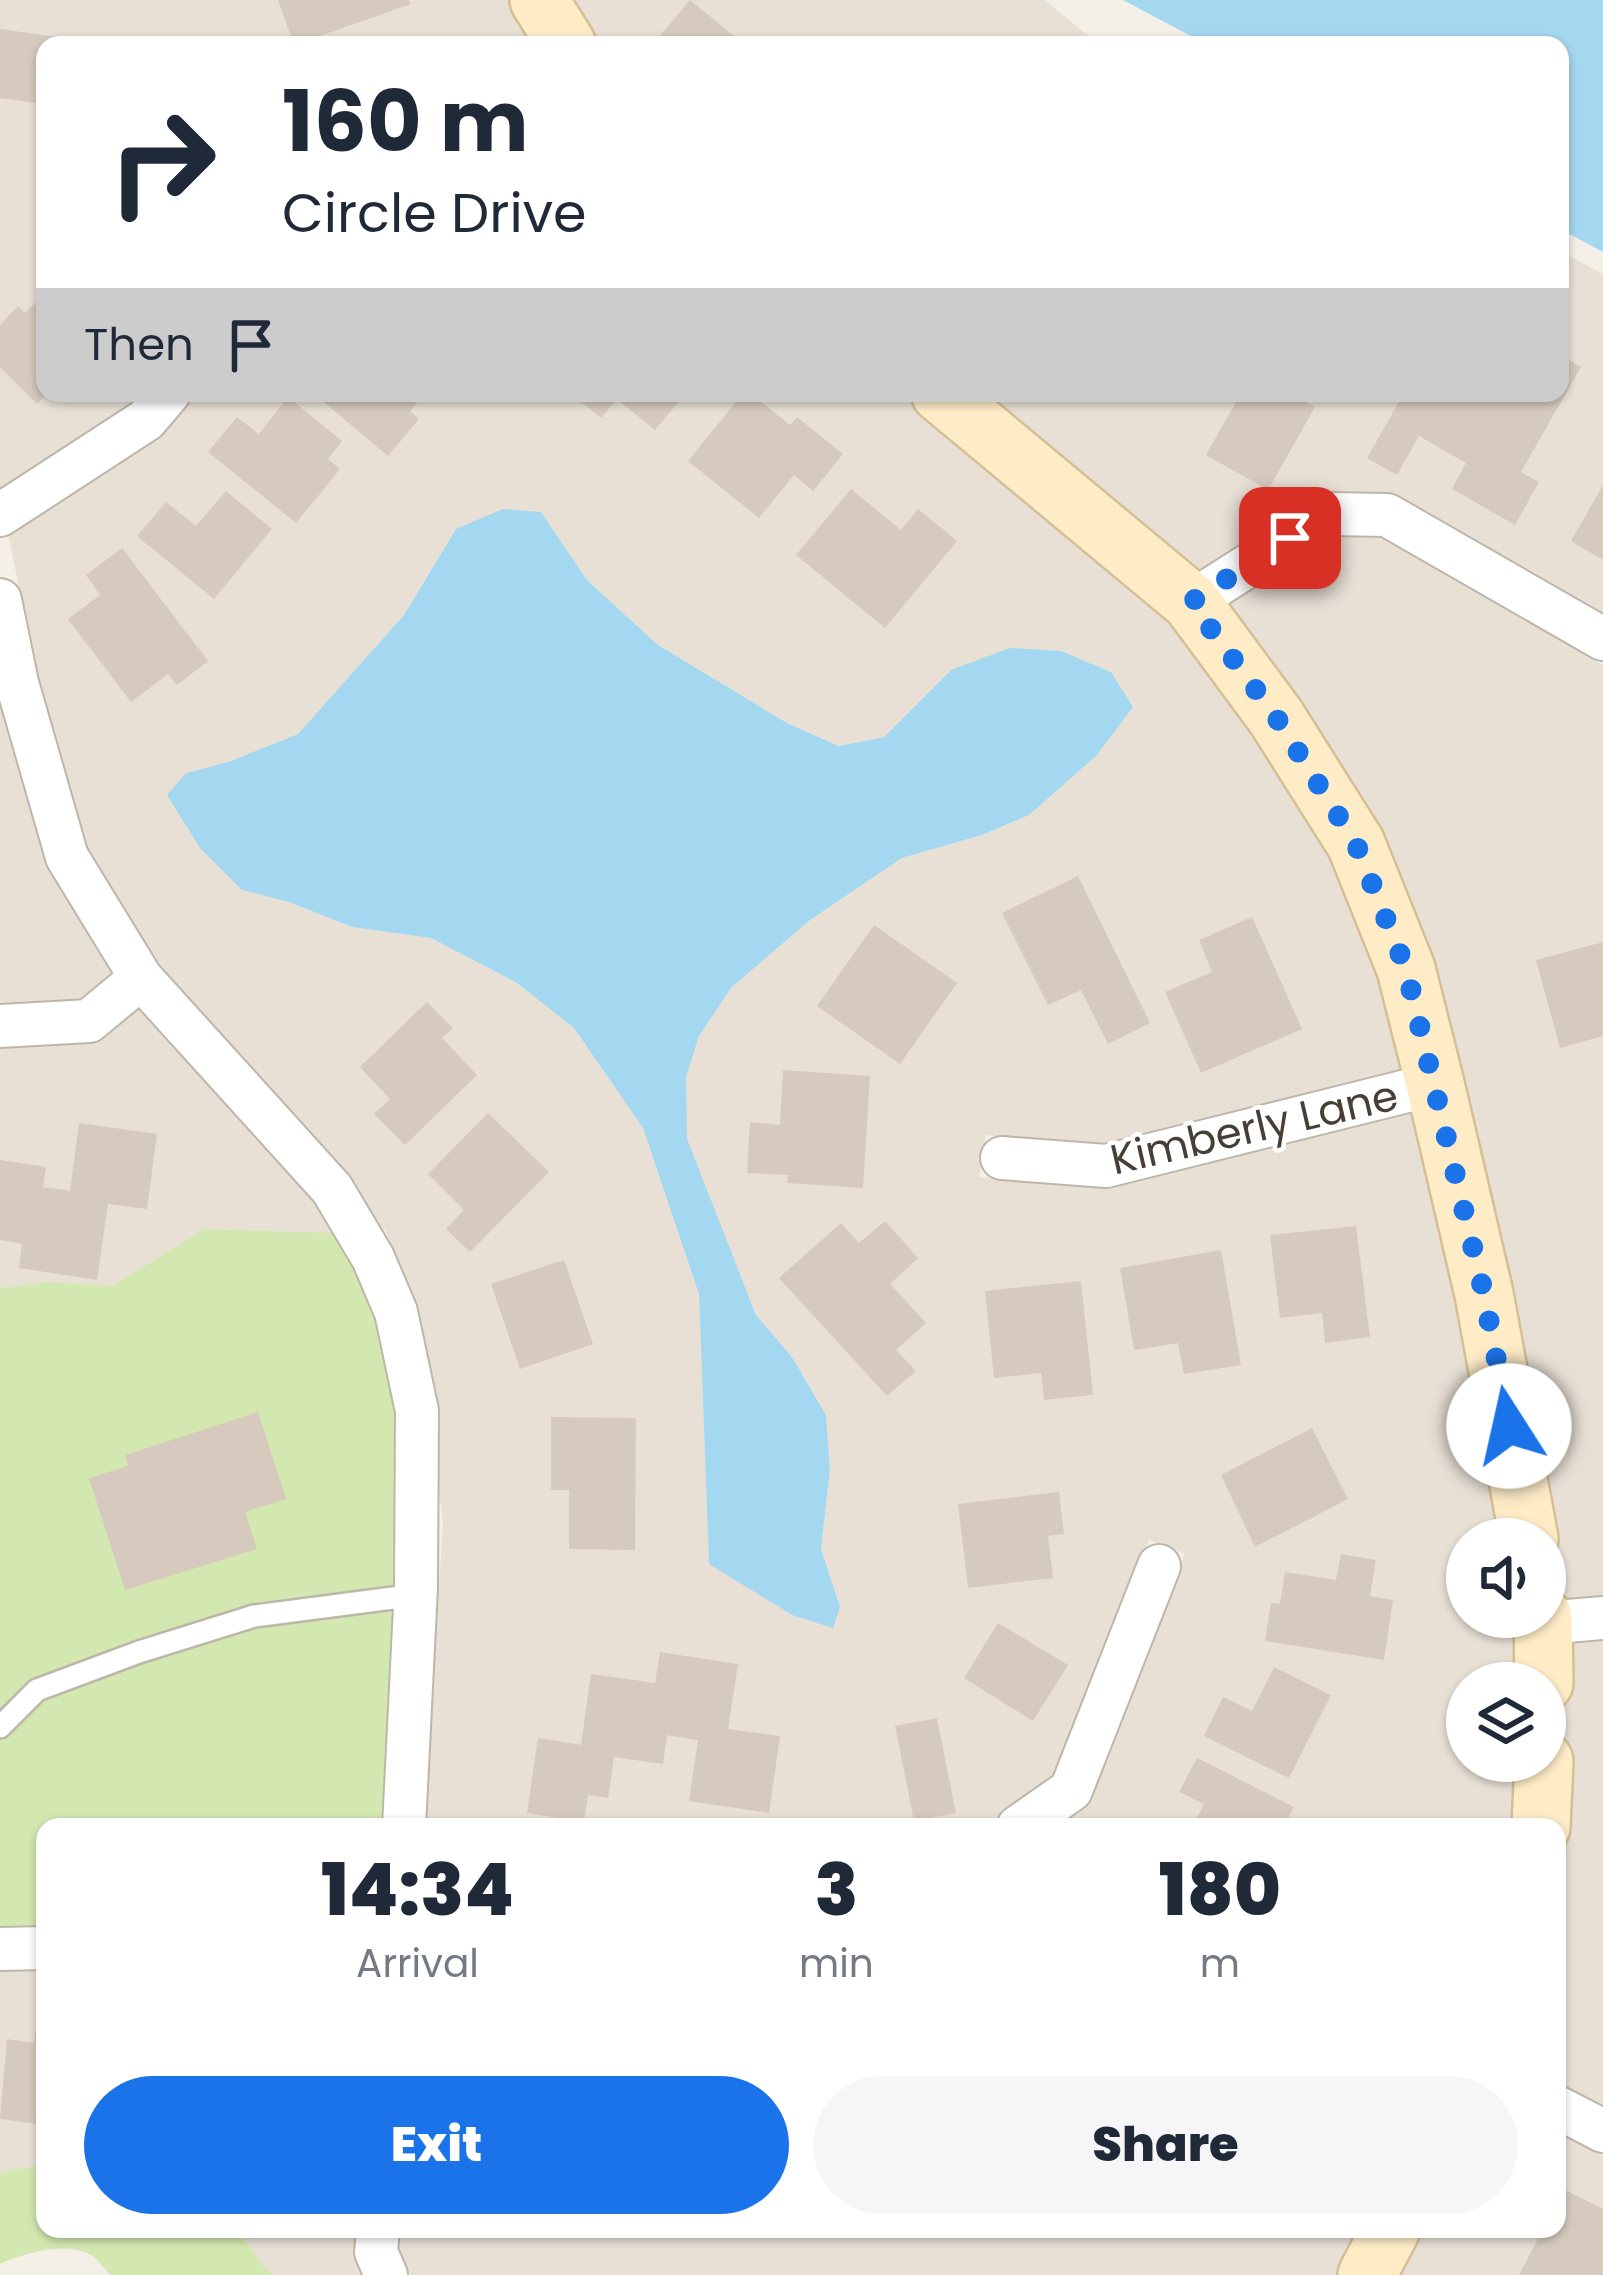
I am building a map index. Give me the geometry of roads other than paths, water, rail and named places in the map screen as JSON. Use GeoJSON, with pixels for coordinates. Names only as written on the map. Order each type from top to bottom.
{"type":"FeatureCollection","features":[{"type":"Feature","properties":{"kind":"street"},"geometry":{"type":"LineString","coordinates":[[538,0],[561,36]]}},
{"type":"Feature","properties":{"kind":"street"},"geometry":{"type":"LineString","coordinates":[[0,515],[146,420],[161,402]]}},
{"type":"Feature","properties":{"kind":"street"},"geometry":{"type":"LineString","coordinates":[[951,402],[1191,602],[1276,717],[1356,844],[1406,969],[1435,1084],[1484,1294],[1525,1518]]}},
{"type":"Feature","properties":{"kind":"street"},"geometry":{"type":"LineString","coordinates":[[1191,602],[1329,514],[1388,515],[1603,639]]}},
{"type":"Feature","properties":{"kind":"street"},"geometry":{"type":"LineString","coordinates":[[0,600],[17,683],[67,857],[141,978],[332,1189],[373,1258],[396,1312],[417,1412],[416,1595],[404,1818]]}},
{"type":"Feature","properties":{"kind":"street"},"geometry":{"type":"LineString","coordinates":[[0,1026],[89,1021],[141,978]]}},
{"type":"Feature","properties":{"kind":"street","name":"Kimberly Lane"},"geometry":{"type":"LineString","coordinates":[[1002,1158],[1106,1166],[1435,1084]]}},
{"type":"Feature","properties":{"kind":"street"},"geometry":{"type":"LineString","coordinates":[[1031,1818],[1071,1790],[1159,1566]]}},
{"type":"Feature","properties":{"kind":"street"},"geometry":{"type":"LineString","coordinates":[[1566,1619],[1603,1618]]}},
{"type":"Feature","properties":{"kind":"street"},"geometry":{"type":"LineString","coordinates":[[1541,1818],[1543,1782]]}},
{"type":"Feature","properties":{"kind":"street"},"geometry":{"type":"LineString","coordinates":[[0,1949],[36,1948]]}},
{"type":"Feature","properties":{"kind":"street"},"geometry":{"type":"LineString","coordinates":[[1566,2112],[1603,2131]]}},
{"type":"Feature","properties":{"kind":"street"},"geometry":{"type":"LineString","coordinates":[[377,2238],[376,2252],[386,2275]]}},
{"type":"Feature","properties":{"kind":"street"},"geometry":{"type":"LineString","coordinates":[[1367,2275],[1386,2238]]}},
{"type":"Feature","properties":{"kind":"lane"},"geometry":{"type":"LineString","coordinates":[[0,1727],[37,1690],[140,1652],[254,1616],[416,1595]]}},
{"type":"Feature","properties":{"kind":"water"},"geometry":{"type":"Polygon","coordinates":[[[1123,0],[1603,0],[1603,252],[1569,234],[1569,36],[1191,36],[1123,0]]]}},
{"type":"Feature","properties":{"kind":"water"},"geometry":{"type":"Polygon","coordinates":[[[503,509],[541,512],[587,580],[658,645],[787,723],[839,746],[884,737],[951,670],[1010,648],[1061,651],[1111,672],[1133,707],[1096,756],[1029,815],[982,835],[902,858],[810,920],[731,988],[699,1036],[686,1077],[687,1139],[756,1315],[792,1357],[826,1415],[830,1469],[821,1549],[840,1607],[833,1628],[792,1615],[709,1564],[699,1294],[643,1128],[574,1028],[517,983],[431,938],[352,927],[289,902],[242,890],[200,848],[167,795],[186,773],[298,734],[404,615],[456,529],[503,509]]]}}]}
